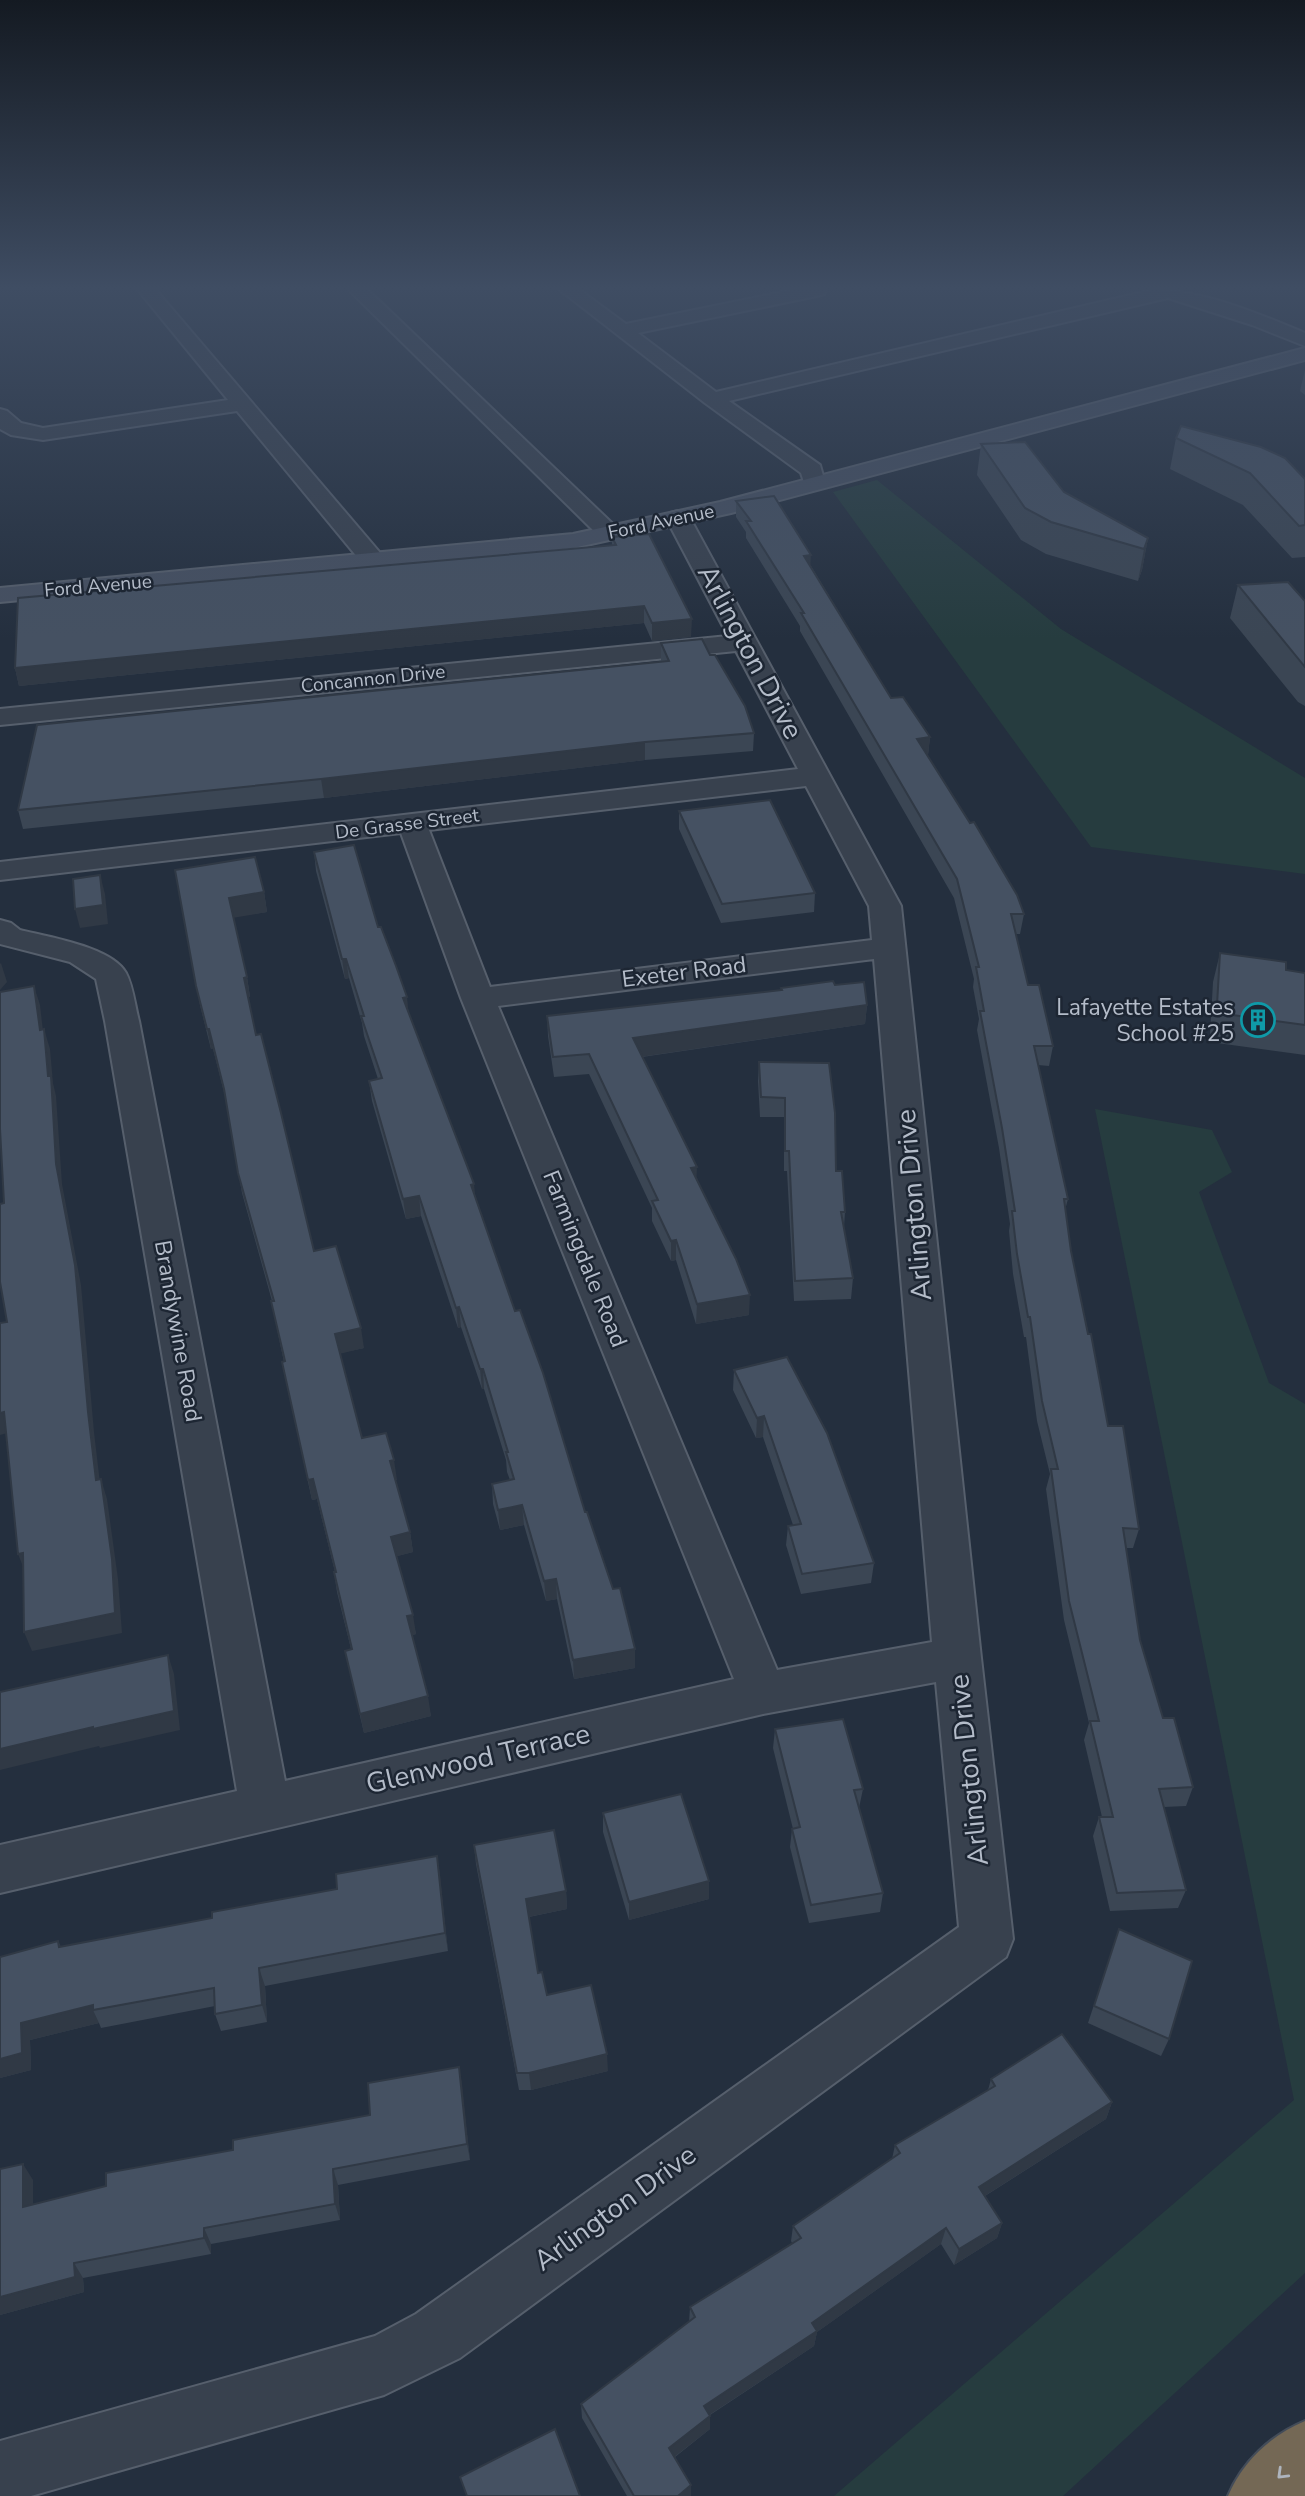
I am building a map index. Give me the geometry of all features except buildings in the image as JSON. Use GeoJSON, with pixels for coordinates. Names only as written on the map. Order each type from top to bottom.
{"type":"FeatureCollection","features":[{"type":"Feature","properties":{"kind":"highway"},"geometry":{"type":"LineString","coordinates":[[1260,2496],[1305,2453]]}},
{"type":"Feature","properties":{"kind":"street"},"geometry":{"type":"LineString","coordinates":[[0,415],[6,425],[20,431],[43,434],[224,406]]}},
{"type":"Feature","properties":{"kind":"street"},"geometry":{"type":"LineString","coordinates":[[242,406],[372,559]]}},
{"type":"Feature","properties":{"kind":"street"},"geometry":{"type":"LineString","coordinates":[[479,406],[609,533]]}},
{"type":"Feature","properties":{"kind":"street"},"geometry":{"type":"LineString","coordinates":[[721,406],[812,470],[814,484]]}},
{"type":"Feature","properties":{"kind":"street","name":"Ford Avenue"},"geometry":{"type":"LineString","coordinates":[[0,595],[573,541],[814,484],[1107,406]]}},
{"type":"Feature","properties":{"kind":"street","name":"Arlington Drive"},"geometry":{"type":"LineString","coordinates":[[0,2473],[384,2364],[438,2336],[987,1939],[957,1657],[885,906],[678,518]]}},
{"type":"Feature","properties":{"kind":"street","name":"Concannon Drive"},"geometry":{"type":"LineString","coordinates":[[0,717],[746,642]]}},
{"type":"Feature","properties":{"kind":"street","name":"De Grasse Street"},"geometry":{"type":"LineString","coordinates":[[0,871],[815,776]]}},
{"type":"Feature","properties":{"kind":"street","name":"Farmingdale Road"},"geometry":{"type":"LineString","coordinates":[[412,823],[478,998],[763,1693]]}},
{"type":"Feature","properties":{"kind":"street","name":"Brandywine Road"},"geometry":{"type":"LineString","coordinates":[[0,930],[9,937],[81,955],[111,975],[122,1021],[265,1808]]}},
{"type":"Feature","properties":{"kind":"street","name":"Exeter Road"},"geometry":{"type":"LineString","coordinates":[[478,998],[890,947]]}},
{"type":"Feature","properties":{"kind":"street","name":"Glenwood Terrace"},"geometry":{"type":"LineString","coordinates":[[0,1869],[763,1693],[957,1657]]}},
{"type":"Feature","properties":{"kind":"green space"},"geometry":{"type":"Polygon","coordinates":[[[877,480],[1061,629],[1305,778],[1305,874],[1091,847],[833,492],[877,480]]]}},
{"type":"Feature","properties":{"kind":"green space"},"geometry":{"type":"Polygon","coordinates":[[[1095,1109],[1212,1130],[1232,1172],[1199,1192],[1269,1383],[1305,1404],[1305,2273],[1063,2496],[834,2496],[1294,2100],[1095,1109]]]}},
{"type":"Feature","properties":{"kind":"place","name":"Lafayette Estates School #25"},"geometry":{"type":"Point","coordinates":[1258,1020]}}]}
